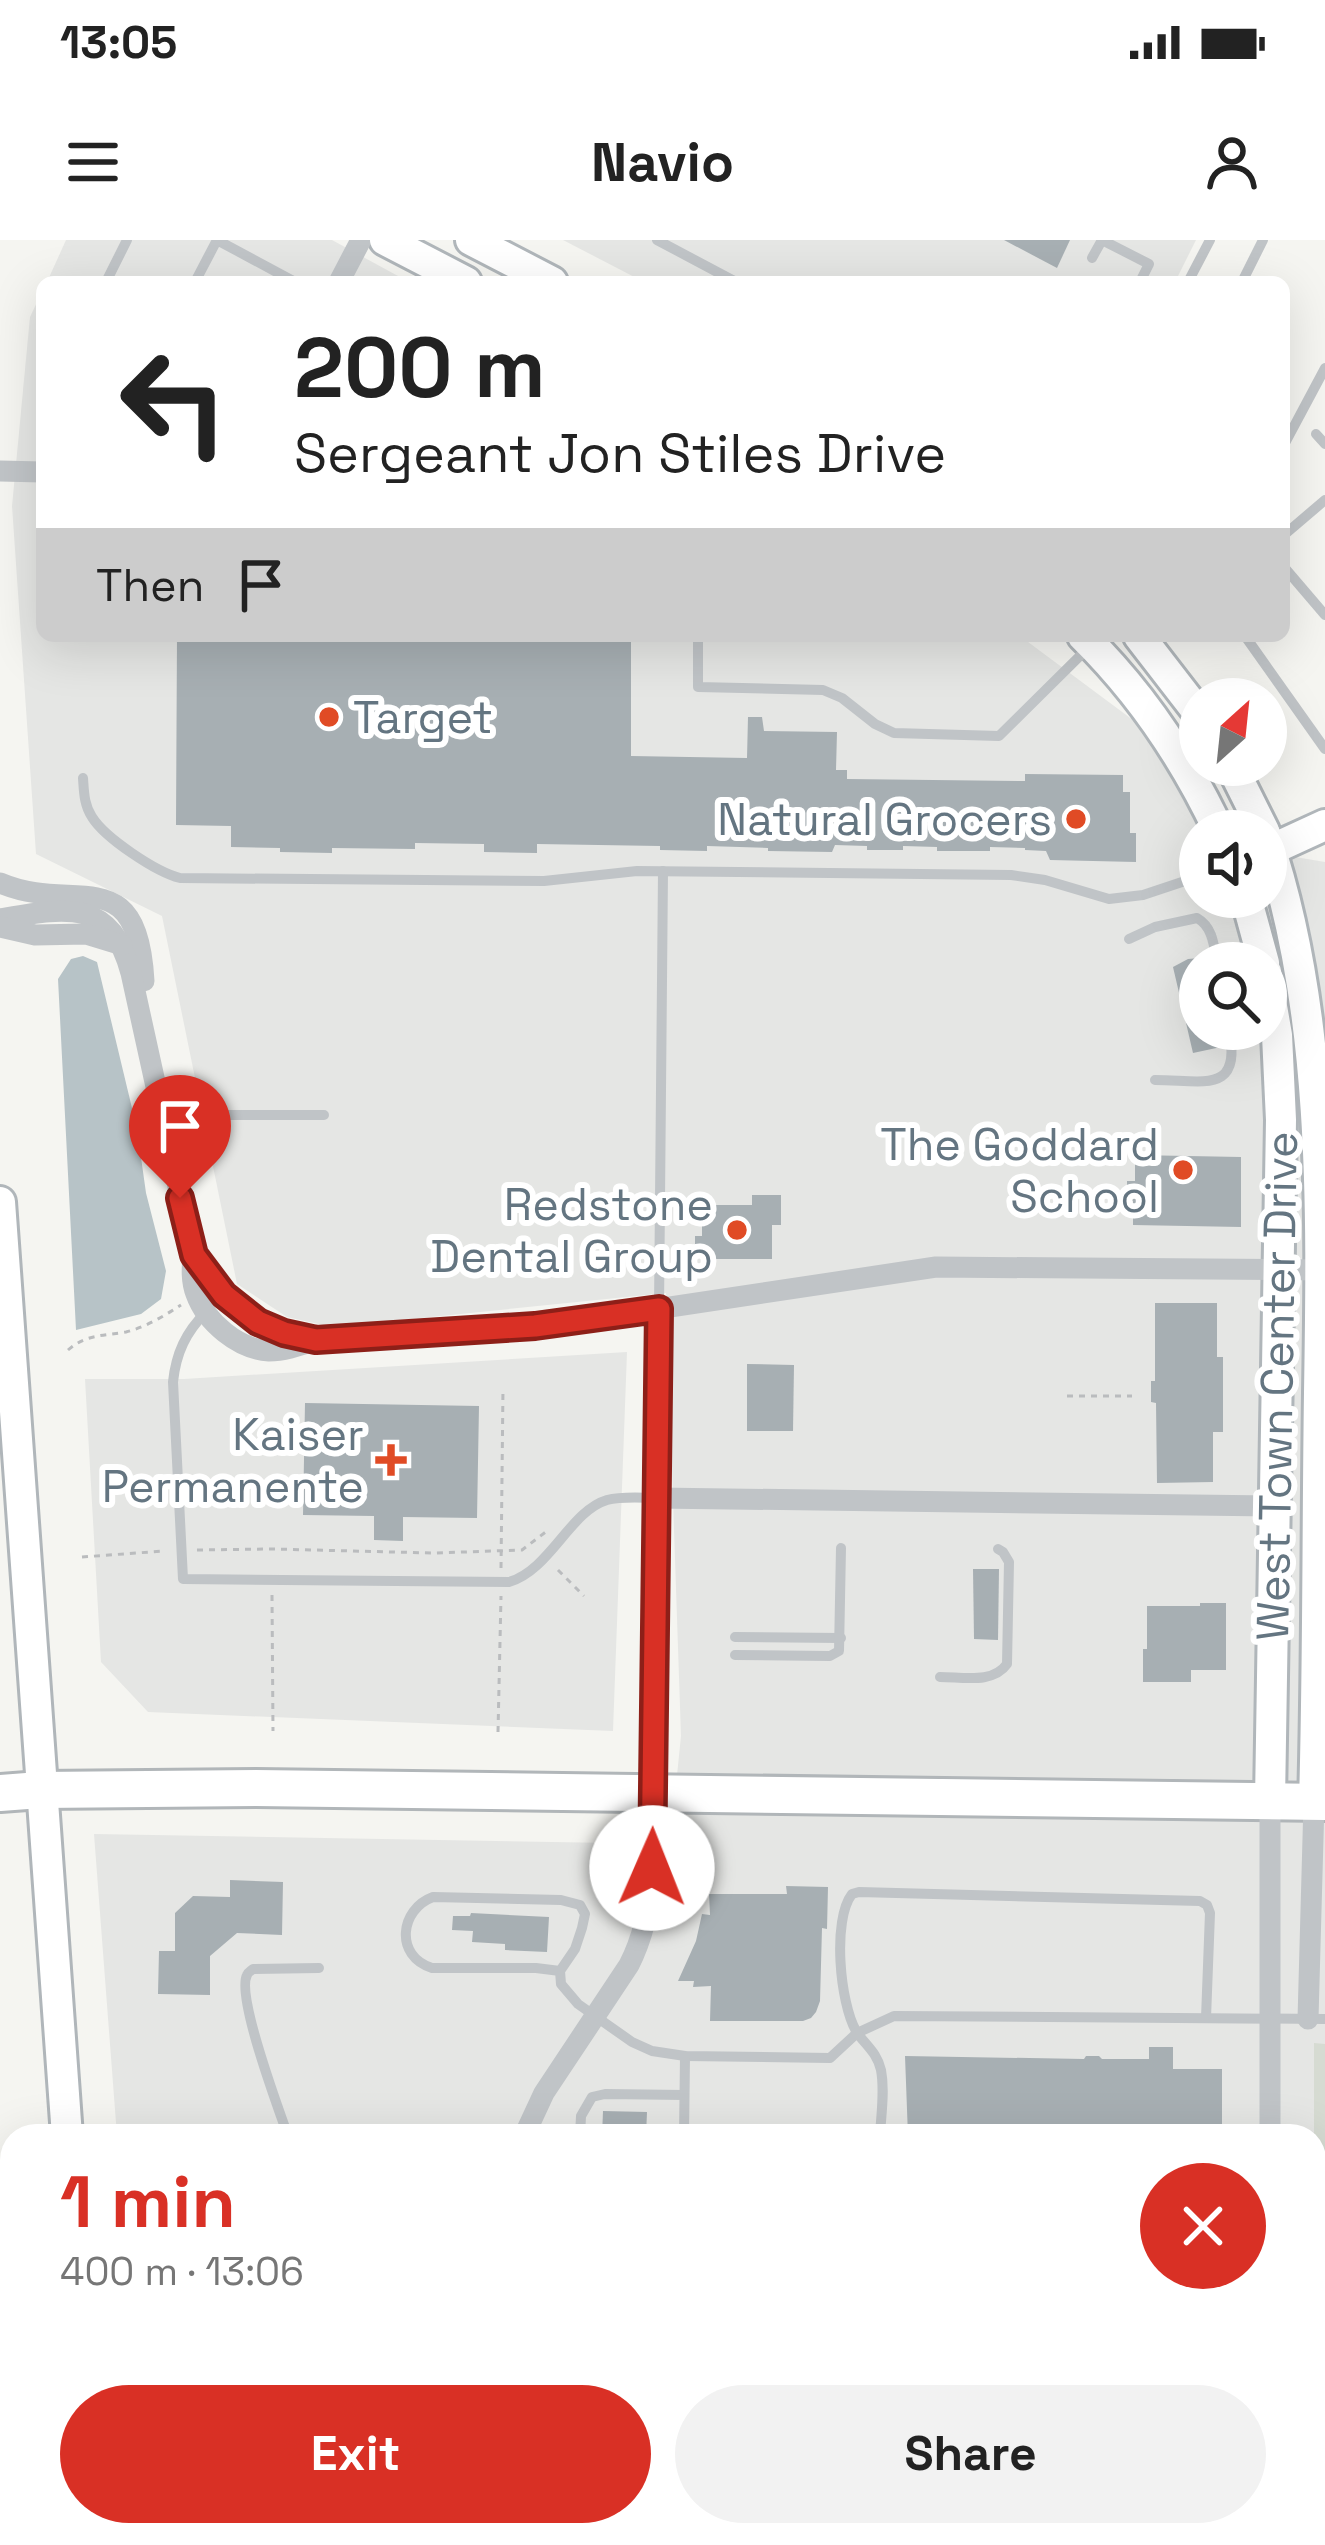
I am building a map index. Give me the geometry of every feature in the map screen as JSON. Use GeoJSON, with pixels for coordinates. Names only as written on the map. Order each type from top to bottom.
{"type":"FeatureCollection","features":[{"type":"Feature","properties":{"kind":"main road"},"geometry":{"type":"LineString","coordinates":[[0,1793],[256,1788],[1319,1802]]}},
{"type":"Feature","properties":{"kind":"street"},"geometry":{"type":"LineString","coordinates":[[342,276],[361,240]]}},
{"type":"Feature","properties":{"kind":"street"},"geometry":{"type":"LineString","coordinates":[[385,240],[454,276]]}},
{"type":"Feature","properties":{"kind":"street"},"geometry":{"type":"LineString","coordinates":[[419,240],[478,266],[486,243],[542,276]]}},
{"type":"Feature","properties":{"kind":"street"},"geometry":{"type":"LineString","coordinates":[[0,471],[36,472]]}},
{"type":"Feature","properties":{"kind":"street"},"geometry":{"type":"LineString","coordinates":[[1089,642],[1160,728],[1209,810]]}},
{"type":"Feature","properties":{"kind":"street"},"geometry":{"type":"LineString","coordinates":[[1143,642],[1179,688]]}},
{"type":"Feature","properties":{"kind":"street"},"geometry":{"type":"LineString","coordinates":[[1287,836],[1325,825]]}},
{"type":"Feature","properties":{"kind":"street"},"geometry":{"type":"LineString","coordinates":[[0,883],[37,892],[99,897],[119,907],[137,934],[142,955],[148,1047]]}},
{"type":"Feature","properties":{"kind":"street","name":"West Town Center Drive"},"geometry":{"type":"LineString","coordinates":[[1287,903],[1303,952],[1323,1067],[1319,1802]]}},
{"type":"Feature","properties":{"kind":"street"},"geometry":{"type":"LineString","coordinates":[[0,923],[54,911],[82,914],[104,922],[122,945],[194,1255],[192,1280],[201,1305],[227,1334],[249,1347],[284,1349],[316,1340],[535,1326],[936,1267],[1323,1270]]}},
{"type":"Feature","properties":{"kind":"street","name":"West Town Center Drive"},"geometry":{"type":"LineString","coordinates":[[1270,1801],[1280,1269],[1278,1050]]}},
{"type":"Feature","properties":{"kind":"street"},"geometry":{"type":"LineString","coordinates":[[0,1202],[66,2124]]}},
{"type":"Feature","properties":{"kind":"street"},"geometry":{"type":"LineString","coordinates":[[194,1255],[224,1295],[246,1314],[284,1333],[316,1340]]}},
{"type":"Feature","properties":{"kind":"street"},"geometry":{"type":"LineString","coordinates":[[529,2124],[544,2092],[629,1965],[645,1925],[652,1880],[654,1792],[659,1309]]}},
{"type":"Feature","properties":{"kind":"street"},"geometry":{"type":"LineString","coordinates":[[657,1498],[1275,1505]]}},
{"type":"Feature","properties":{"kind":"street"},"geometry":{"type":"LineString","coordinates":[[1270,1801],[1270,2124]]}},
{"type":"Feature","properties":{"kind":"street"},"geometry":{"type":"LineString","coordinates":[[1316,2019],[1319,1802]]}},
{"type":"Feature","properties":{"kind":"lane"},"geometry":{"type":"LineString","coordinates":[[109,276],[127,240]]}},
{"type":"Feature","properties":{"kind":"lane"},"geometry":{"type":"LineString","coordinates":[[198,276],[217,240],[284,276]]}},
{"type":"Feature","properties":{"kind":"lane"},"geometry":{"type":"LineString","coordinates":[[657,240],[724,276]]}},
{"type":"Feature","properties":{"kind":"lane"},"geometry":{"type":"LineString","coordinates":[[1092,258],[1102,240],[1149,264],[1143,276]]}},
{"type":"Feature","properties":{"kind":"lane"},"geometry":{"type":"LineString","coordinates":[[1191,276],[1210,240]]}},
{"type":"Feature","properties":{"kind":"lane"},"geometry":{"type":"LineString","coordinates":[[1245,276],[1263,240]]}},
{"type":"Feature","properties":{"kind":"lane"},"geometry":{"type":"LineString","coordinates":[[700,276],[705,266]]}},
{"type":"Feature","properties":{"kind":"lane"},"geometry":{"type":"LineString","coordinates":[[1290,434],[1325,368]]}},
{"type":"Feature","properties":{"kind":"lane"},"geometry":{"type":"LineString","coordinates":[[1290,530],[1325,500]]}},
{"type":"Feature","properties":{"kind":"lane"},"geometry":{"type":"LineString","coordinates":[[1290,574],[1325,615]]}},
{"type":"Feature","properties":{"kind":"lane"},"geometry":{"type":"LineString","coordinates":[[698,642],[698,687],[830,691],[888,732],[999,736],[1085,642]]}},
{"type":"Feature","properties":{"kind":"lane"},"geometry":{"type":"LineString","coordinates":[[1249,642],[1325,749]]}},
{"type":"Feature","properties":{"kind":"lane"},"geometry":{"type":"LineString","coordinates":[[83,778],[86,804],[99,826],[160,871],[180,878],[544,881],[663,871],[1018,876],[1109,899],[1143,896],[1179,883]]}},
{"type":"Feature","properties":{"kind":"lane"},"geometry":{"type":"LineString","coordinates":[[659,1309],[663,871]]}},
{"type":"Feature","properties":{"kind":"lane"},"geometry":{"type":"LineString","coordinates":[[1130,938],[1197,918],[1207,924],[1212,942]]}},
{"type":"Feature","properties":{"kind":"lane"},"geometry":{"type":"LineString","coordinates":[[1155,1080],[1222,1077],[1232,1064],[1231,1050]]}},
{"type":"Feature","properties":{"kind":"lane"},"geometry":{"type":"LineString","coordinates":[[159,1102],[192,1115],[323,1115]]}},
{"type":"Feature","properties":{"kind":"lane"},"geometry":{"type":"LineString","coordinates":[[201,1305],[173,1374],[184,1579],[501,1584],[526,1576],[600,1503],[657,1498]]}},
{"type":"Feature","properties":{"kind":"lane"},"geometry":{"type":"LineString","coordinates":[[735,1655],[830,1656],[839,1651],[842,1548]]}},
{"type":"Feature","properties":{"kind":"lane"},"geometry":{"type":"LineString","coordinates":[[940,1677],[997,1676],[1007,1664],[1009,1562],[998,1549]]}},
{"type":"Feature","properties":{"kind":"lane"},"geometry":{"type":"LineString","coordinates":[[735,1637],[841,1638]]}},
{"type":"Feature","properties":{"kind":"lane"},"geometry":{"type":"LineString","coordinates":[[880,2124],[881,2072],[874,2051],[857,2033],[844,2003],[840,1971],[844,1908],[852,1894],[1200,1901],[1210,1913],[1206,2018]]}},
{"type":"Feature","properties":{"kind":"lane"},"geometry":{"type":"LineString","coordinates":[[560,1970],[420,1964],[406,1947],[412,1911],[418,1902],[433,1897],[575,1902],[585,1914],[575,1949],[560,1970],[565,1991],[642,2048],[685,2056],[830,2058],[857,2033],[894,2016],[1316,2019]]}},
{"type":"Feature","properties":{"kind":"lane"},"geometry":{"type":"LineString","coordinates":[[284,2124],[255,2036],[245,1981],[254,1969],[319,1968]]}},
{"type":"Feature","properties":{"kind":"lane"},"geometry":{"type":"LineString","coordinates":[[684,2124],[685,2056]]}},
{"type":"Feature","properties":{"kind":"lane"},"geometry":{"type":"LineString","coordinates":[[580,2124],[592,2097],[684,2095]]}},
{"type":"Feature","properties":{"kind":"path"},"geometry":{"type":"LineString","coordinates":[[68,1350],[95,1335],[127,1331],[201,1305]]}},
{"type":"Feature","properties":{"kind":"path"},"geometry":{"type":"LineString","coordinates":[[498,1732],[503,1388]]}},
{"type":"Feature","properties":{"kind":"path"},"geometry":{"type":"LineString","coordinates":[[1067,1396],[1132,1396]]}},
{"type":"Feature","properties":{"kind":"path"},"geometry":{"type":"LineString","coordinates":[[82,1557],[272,1549],[522,1550],[547,1531]]}},
{"type":"Feature","properties":{"kind":"path"},"geometry":{"type":"LineString","coordinates":[[544,1558],[584,1596]]}},
{"type":"Feature","properties":{"kind":"path"},"geometry":{"type":"LineString","coordinates":[[272,1581],[273,1731]]}},
{"type":"Feature","properties":{"kind":"shaded area"},"geometry":{"type":"Polygon","coordinates":[[[66,240],[332,240],[398,276],[50,276],[66,240]]]}},
{"type":"Feature","properties":{"kind":"shaded area"},"geometry":{"type":"Polygon","coordinates":[[[563,240],[1196,240],[1178,276],[632,276],[563,240]]]}},
{"type":"Feature","properties":{"kind":"shaded area"},"geometry":{"type":"Polygon","coordinates":[[[36,304],[36,642],[1028,642],[1141,726],[1189,810],[1179,810],[1179,918],[1287,918],[1287,856],[1325,862],[1325,2124],[116,2124],[94,1834],[670,1844],[681,1736],[666,1293],[332,1327],[287,1317],[237,1284],[162,916],[36,854],[12,506],[30,317],[36,304]]]}},
{"type":"Feature","properties":{"kind":"shaded area"},"geometry":{"type":"Polygon","coordinates":[[[83,956],[97,962],[166,1271],[161,1299],[141,1314],[76,1330],[58,979],[71,959],[83,956]]]}},
{"type":"Feature","properties":{"kind":"shaded area"},"geometry":{"type":"Polygon","coordinates":[[[627,1352],[613,1731],[148,1712],[101,1662],[85,1379],[184,1379],[627,1352]]]}},
{"type":"Feature","properties":{"kind":"shaded area"},"geometry":{"type":"Polygon","coordinates":[[[1314,2043],[1325,2044],[1325,2124],[1314,2124],[1314,2043]]]}},
{"type":"Feature","properties":{"kind":"building"},"geometry":{"type":"Polygon","coordinates":[[[1004,240],[1070,240],[1057,268],[1004,240]]]}},
{"type":"Feature","properties":{"kind":"building"},"geometry":{"type":"Polygon","coordinates":[[[177,642],[631,642],[631,756],[747,758],[748,717],[762,717],[764,731],[837,732],[836,770],[847,770],[847,779],[1025,781],[1025,774],[1123,775],[1123,792],[1130,792],[1136,862],[1050,860],[1046,851],[1025,848],[867,850],[867,846],[835,845],[832,852],[537,844],[537,853],[484,852],[484,844],[415,843],[415,849],[280,852],[280,848],[231,847],[231,826],[176,825],[177,642]]]}},
{"type":"Feature","properties":{"kind":"building"},"geometry":{"type":"Polygon","coordinates":[[[1135,1155],[1241,1157],[1241,1227],[1133,1225],[1127,1181],[1135,1181],[1135,1155]]]}},
{"type":"Feature","properties":{"kind":"building","name":"Redstone Dental Group"},"geometry":{"type":"Polygon","coordinates":[[[752,1195],[781,1195],[781,1225],[772,1225],[772,1259],[695,1259],[695,1236],[702,1236],[702,1205],[752,1205],[752,1195]]]}},
{"type":"Feature","properties":{"kind":"building"},"geometry":{"type":"Polygon","coordinates":[[[1155,1303],[1217,1303],[1223,1432],[1213,1432],[1213,1482],[1157,1483],[1156,1403],[1151,1402],[1155,1303]]]}},
{"type":"Feature","properties":{"kind":"building"},"geometry":{"type":"Polygon","coordinates":[[[747,1364],[794,1365],[793,1431],[747,1431],[747,1364]]]}},
{"type":"Feature","properties":{"kind":"building","name":"Kaiser Permanente"},"geometry":{"type":"Polygon","coordinates":[[[305,1403],[479,1406],[477,1518],[403,1517],[403,1541],[374,1540],[374,1516],[303,1515],[305,1403]]]}},
{"type":"Feature","properties":{"kind":"building"},"geometry":{"type":"Polygon","coordinates":[[[973,1569],[999,1569],[998,1640],[974,1639],[973,1569]]]}},
{"type":"Feature","properties":{"kind":"building"},"geometry":{"type":"Polygon","coordinates":[[[1226,1603],[1226,1670],[1191,1670],[1191,1682],[1143,1682],[1147,1606],[1226,1603]]]}},
{"type":"Feature","properties":{"kind":"building"},"geometry":{"type":"Polygon","coordinates":[[[230,1880],[283,1882],[282,1935],[237,1933],[210,1956],[210,1995],[158,1994],[159,1951],[175,1951],[175,1913],[193,1896],[230,1897],[230,1880]]]}},
{"type":"Feature","properties":{"kind":"building"},"geometry":{"type":"Polygon","coordinates":[[[786,1886],[828,1887],[816,2012],[803,2021],[710,2021],[711,1986],[693,1987],[694,1981],[678,1981],[702,1914],[710,1915],[709,1894],[787,1894],[786,1886]]]}},
{"type":"Feature","properties":{"kind":"building"},"geometry":{"type":"Polygon","coordinates":[[[453,1916],[549,1917],[547,1952],[505,1950],[505,1944],[472,1942],[473,1931],[452,1930],[453,1916]]]}},
{"type":"Feature","properties":{"kind":"building"},"geometry":{"type":"Polygon","coordinates":[[[1149,2047],[1173,2047],[1173,2069],[1222,2069],[1222,2124],[908,2124],[905,2056],[1149,2059],[1149,2047]]]}},
{"type":"Feature","properties":{"kind":"building"},"geometry":{"type":"Polygon","coordinates":[[[603,2111],[647,2112],[646,2124],[602,2124],[603,2111]]]}},
{"type":"Feature","properties":{"kind":"place","name":"Target"},"geometry":{"type":"Point","coordinates":[329,717]}},
{"type":"Feature","properties":{"kind":"place","name":"Natural Grocers"},"geometry":{"type":"Point","coordinates":[1076,819]}},
{"type":"Feature","properties":{"kind":"place","name":"The Goddard School"},"geometry":{"type":"Point","coordinates":[1183,1170]}},
{"type":"Feature","properties":{"kind":"place","name":"Redstone Dental Group"},"geometry":{"type":"Point","coordinates":[737,1230]}},
{"type":"Feature","properties":{"kind":"place","name":"Kaiser Permanente"},"geometry":{"type":"Point","coordinates":[391,1460]}},
{"type":"Feature","properties":{"kind":"route"},"geometry":{"type":"LineString","coordinates":[[180,1198],[194,1255],[224,1295],[258,1322],[299,1337],[316,1340],[535,1326],[659,1309],[652,1868]]}}]}
